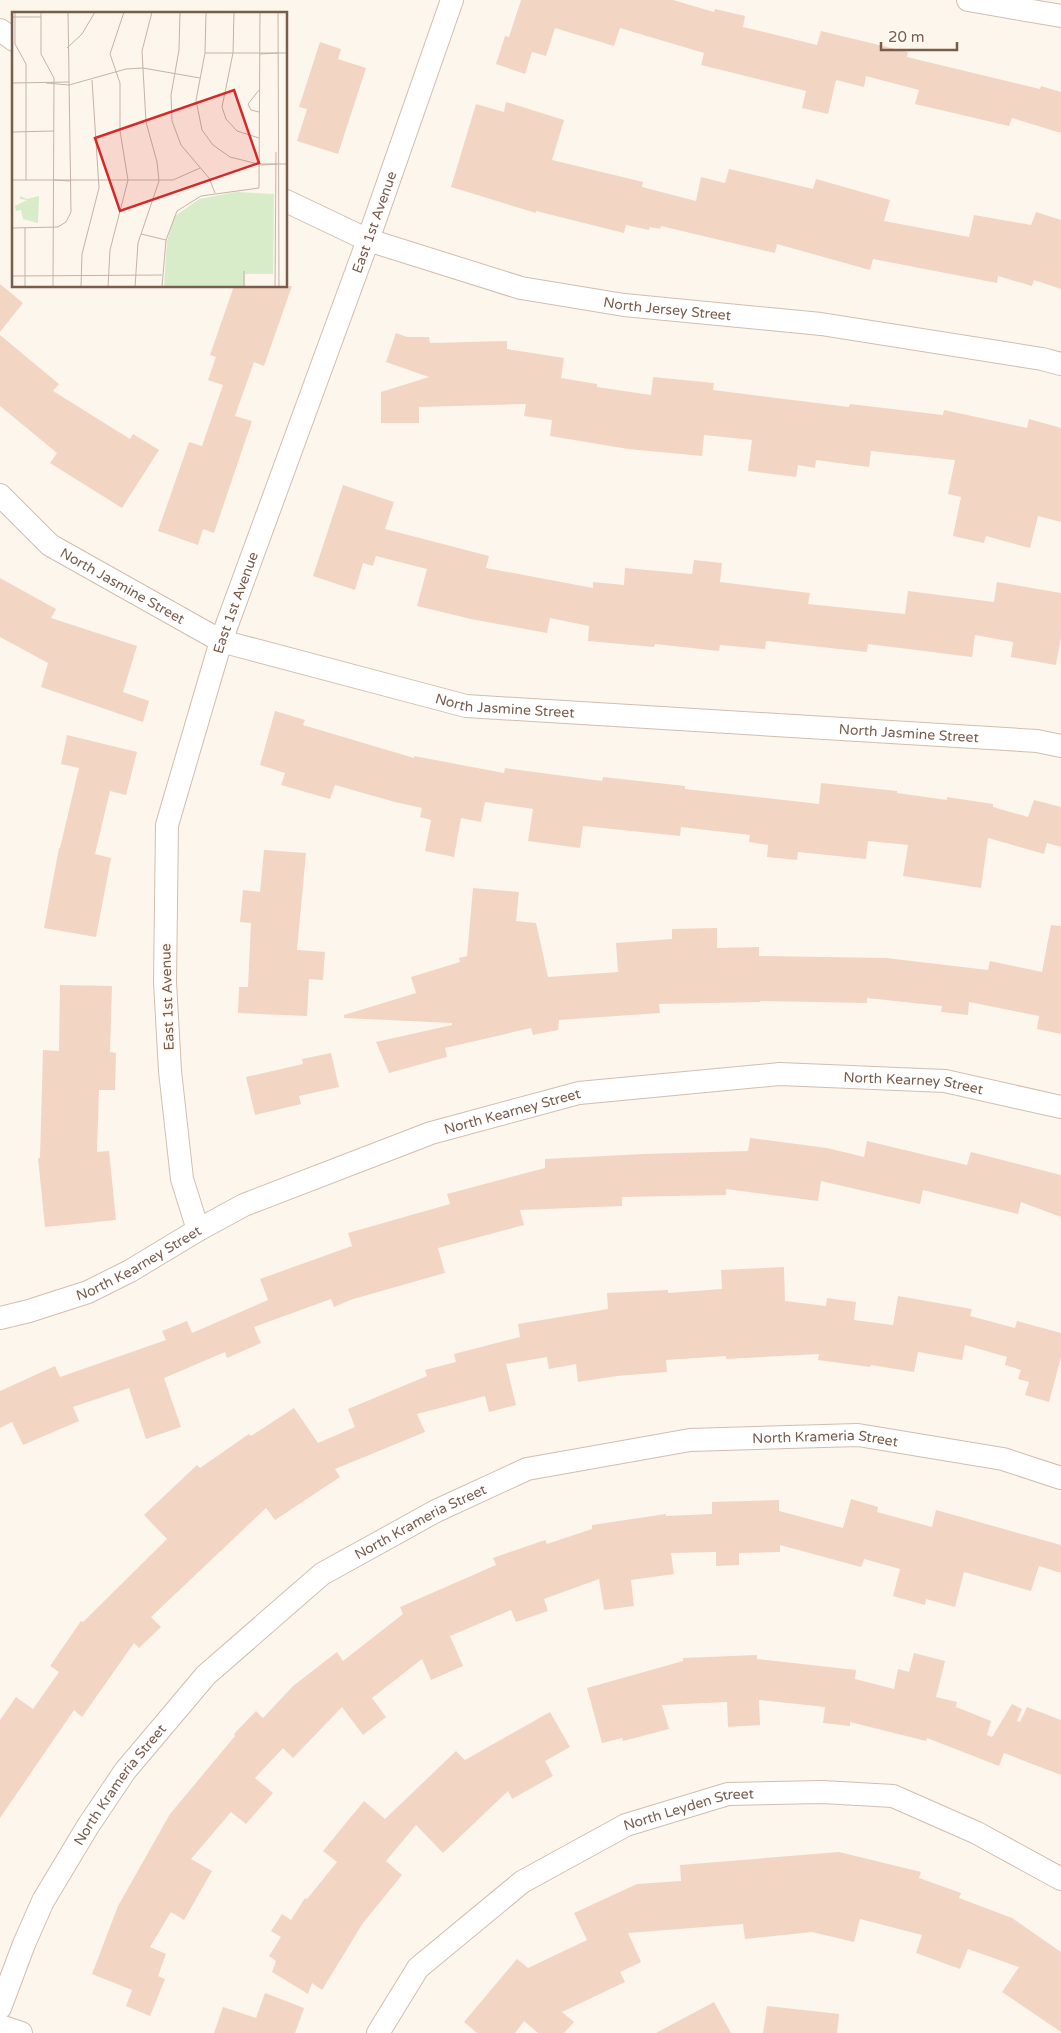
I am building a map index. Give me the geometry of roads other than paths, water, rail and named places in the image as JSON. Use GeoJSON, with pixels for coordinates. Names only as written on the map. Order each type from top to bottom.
{"type":"FeatureCollection","features":[{"type":"Feature","properties":{"kind":"street","name":"East 1st Avenue"},"geometry":{"type":"LineString","coordinates":[[198,1230],[182,1179],[170,1071],[165,982],[167,826],[221,641],[368,240],[452,0]]}},
{"type":"Feature","properties":{"kind":"street"},"geometry":{"type":"LineString","coordinates":[[968,0],[1061,16]]}},
{"type":"Feature","properties":{"kind":"street"},"geometry":{"type":"LineString","coordinates":[[0,30],[12,39]]}},
{"type":"Feature","properties":{"kind":"street","name":"North Jersey Street"},"geometry":{"type":"LineString","coordinates":[[288,202],[368,240],[521,288],[624,305],[821,324],[1042,359],[1061,364]]}},
{"type":"Feature","properties":{"kind":"street","name":"North Jasmine Street"},"geometry":{"type":"LineString","coordinates":[[0,495],[50,545],[221,641],[466,706],[1017,739],[1061,746]]}},
{"type":"Feature","properties":{"kind":"street","name":"North Kearney Street"},"geometry":{"type":"LineString","coordinates":[[0,1318],[88,1292],[130,1271],[198,1230],[244,1206],[431,1133],[579,1092],[780,1074],[945,1081],[1061,1107]]}},
{"type":"Feature","properties":{"kind":"street","name":"North Krameria Street"},"geometry":{"type":"LineString","coordinates":[[0,2008],[24,1944],[43,1901],[88,1826],[125,1771],[206,1674],[322,1574],[436,1511],[527,1469],[690,1440],[858,1435],[1002,1459],[1061,1478]]}},
{"type":"Feature","properties":{"kind":"street","name":"North Leyden Street"},"geometry":{"type":"LineString","coordinates":[[378,2033],[418,1968],[522,1882],[626,1826],[728,1794],[822,1792],[893,1796],[977,1833],[1061,1880]]}},
{"type":"Feature","properties":{"kind":"street"},"geometry":{"type":"LineString","coordinates":[[0,2026],[21,2033]]}}]}
